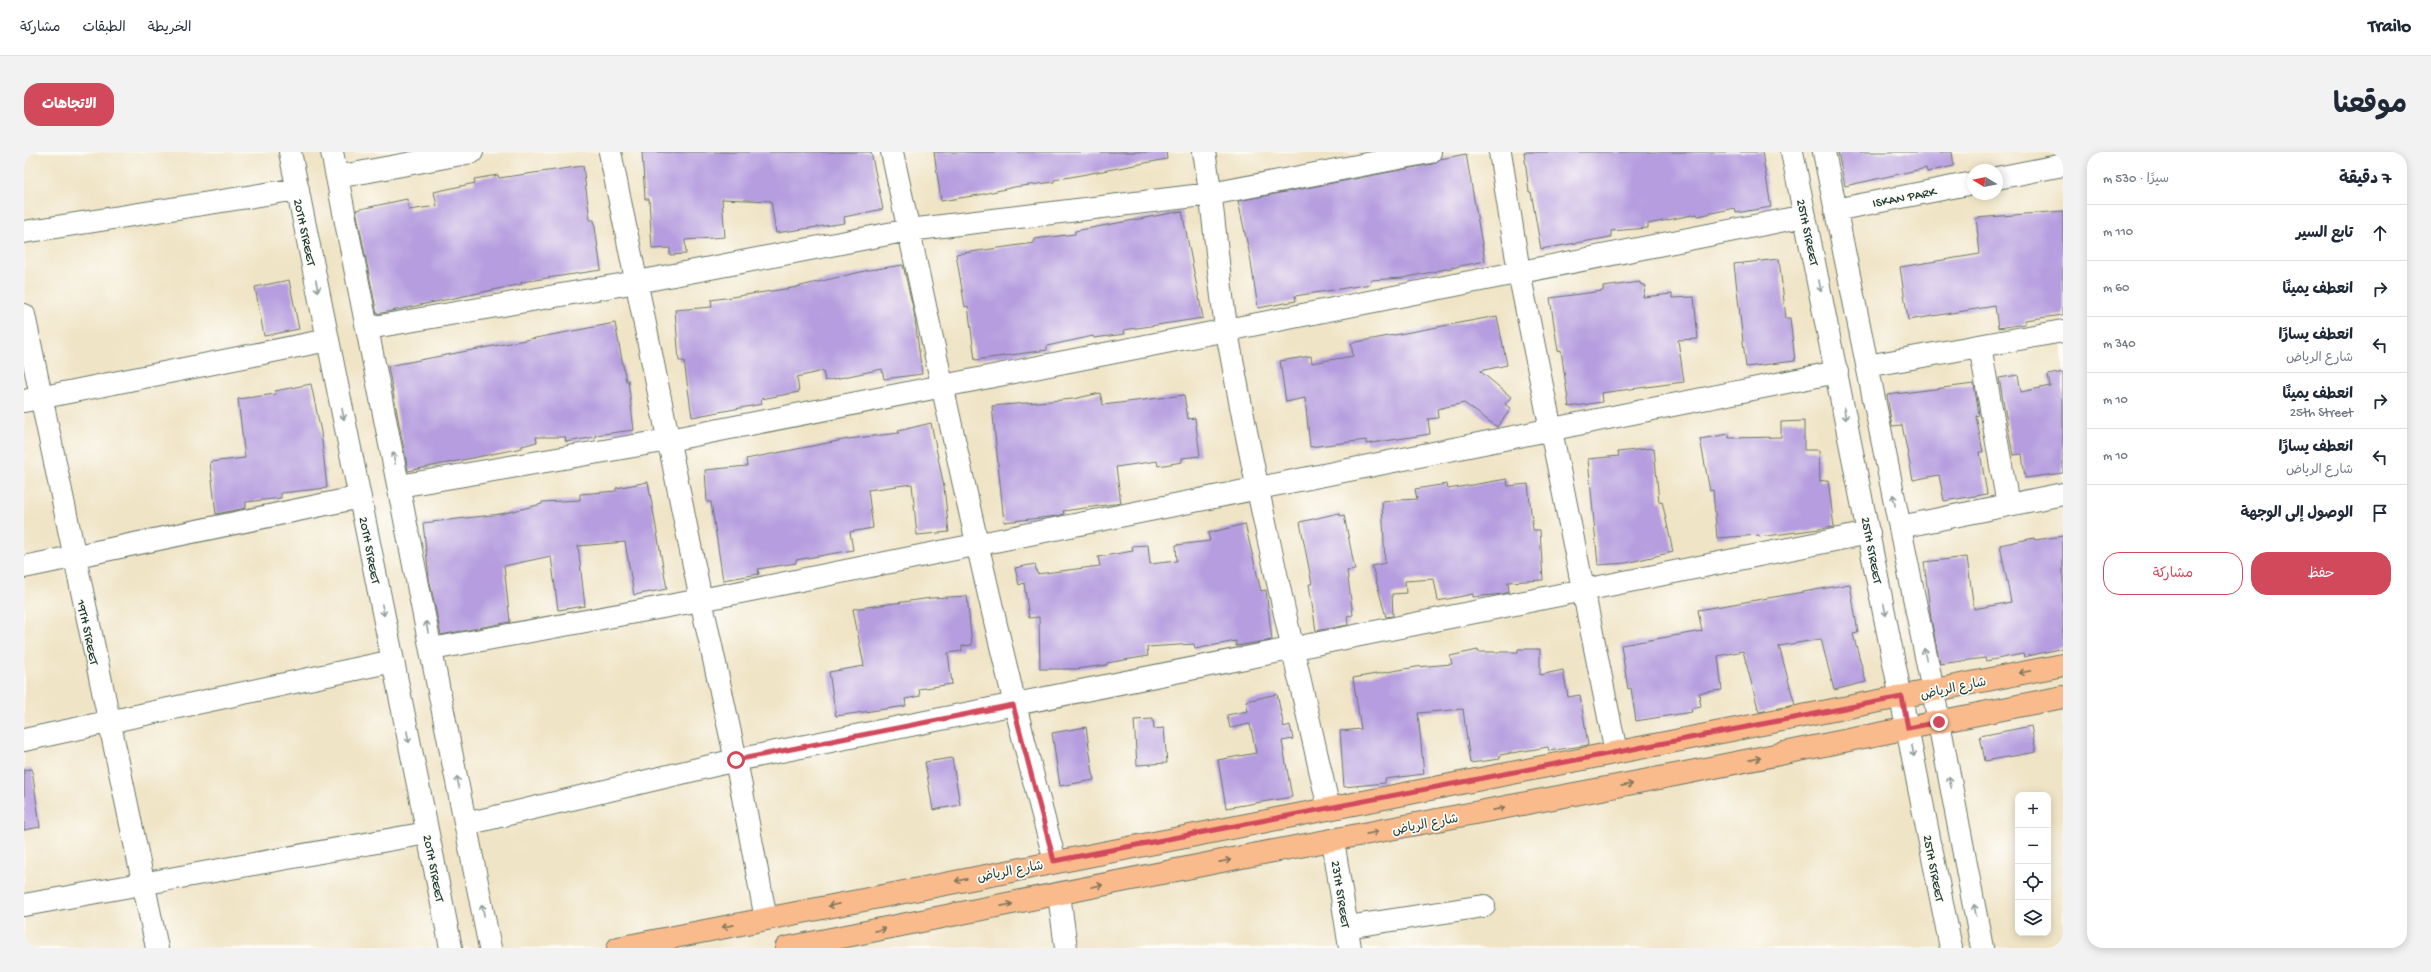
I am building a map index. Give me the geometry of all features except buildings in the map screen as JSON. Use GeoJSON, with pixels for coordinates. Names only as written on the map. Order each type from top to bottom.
{"type":"FeatureCollection","features":[{"type":"Feature","properties":{"kind":"main road","name":"شارع الرياض"},"geometry":{"type":"LineString","coordinates":[[618,948],[1054,861],[1328,809],[2063,665]]}},
{"type":"Feature","properties":{"kind":"main road","name":"شارع الرياض"},"geometry":{"type":"LineString","coordinates":[[786,948],[2063,697]]}},
{"type":"Feature","properties":{"kind":"street","name":"20TH STREET"},"geometry":{"type":"LineString","coordinates":[[290,152],[451,948]]}},
{"type":"Feature","properties":{"kind":"street"},"geometry":{"type":"LineString","coordinates":[[332,152],[432,649],[490,948]]}},
{"type":"Feature","properties":{"kind":"street"},"geometry":{"type":"LineString","coordinates":[[337,177],[472,152]]}},
{"type":"Feature","properties":{"kind":"street"},"geometry":{"type":"LineString","coordinates":[[610,152],[701,600],[736,760],[766,919]]}},
{"type":"Feature","properties":{"kind":"street"},"geometry":{"type":"LineString","coordinates":[[892,152],[976,545],[1013,705],[1054,861]]}},
{"type":"Feature","properties":{"kind":"street"},"geometry":{"type":"LineString","coordinates":[[1204,152],[1211,194],[1227,330],[1258,488],[1328,809]]}},
{"type":"Feature","properties":{"kind":"street"},"geometry":{"type":"LineString","coordinates":[[368,328],[637,282],[908,230],[1211,194],[1430,152]]}},
{"type":"Feature","properties":{"kind":"street"},"geometry":{"type":"LineString","coordinates":[[1500,152],[1519,272],[1616,752]]}},
{"type":"Feature","properties":{"kind":"street","name":"25TH STREET"},"geometry":{"type":"LineString","coordinates":[[1792,152],[1951,948]]}},
{"type":"Feature","properties":{"kind":"street"},"geometry":{"type":"LineString","coordinates":[[1824,152],[1933,691],[1982,948]]}},
{"type":"Feature","properties":{"kind":"street"},"geometry":{"type":"LineString","coordinates":[[2003,177],[2063,165]]}},
{"type":"Feature","properties":{"kind":"street","name":"ISKAN PARK"},"geometry":{"type":"LineString","coordinates":[[1835,210],[1967,184]]}},
{"type":"Feature","properties":{"kind":"street"},"geometry":{"type":"LineString","coordinates":[[24,232],[298,189]]}},
{"type":"Feature","properties":{"kind":"street"},"geometry":{"type":"LineString","coordinates":[[399,486],[669,440],[1805,216]]}},
{"type":"Feature","properties":{"kind":"street","name":"19TH STREET"},"geometry":{"type":"LineString","coordinates":[[24,315],[33,400],[74,556],[108,723],[157,948]]}},
{"type":"Feature","properties":{"kind":"street"},"geometry":{"type":"LineString","coordinates":[[1867,366],[2063,331]]}},
{"type":"Feature","properties":{"kind":"street"},"geometry":{"type":"LineString","coordinates":[[33,400],[328,340]]}},
{"type":"Feature","properties":{"kind":"street"},"geometry":{"type":"LineString","coordinates":[[1980,346],[2008,505]]}},
{"type":"Feature","properties":{"kind":"street"},"geometry":{"type":"LineString","coordinates":[[432,649],[701,600],[1837,372]]}},
{"type":"Feature","properties":{"kind":"street"},"geometry":{"type":"LineString","coordinates":[[1900,527],[2063,494]]}},
{"type":"Feature","properties":{"kind":"street"},"geometry":{"type":"LineString","coordinates":[[24,567],[360,497]]}},
{"type":"Feature","properties":{"kind":"street"},"geometry":{"type":"LineString","coordinates":[[466,824],[736,760],[1869,533]]}},
{"type":"Feature","properties":{"kind":"street"},"geometry":{"type":"LineString","coordinates":[[24,740],[393,661]]}},
{"type":"Feature","properties":{"kind":"street"},"geometry":{"type":"LineString","coordinates":[[24,905],[427,832]]}},
{"type":"Feature","properties":{"kind":"street","name":"23TH STREET"},"geometry":{"type":"LineString","coordinates":[[1333,840],[1349,938]]}},
{"type":"Feature","properties":{"kind":"street"},"geometry":{"type":"LineString","coordinates":[[1059,894],[1066,948]]}},
{"type":"Feature","properties":{"kind":"street"},"geometry":{"type":"LineString","coordinates":[[1349,938],[1484,906]]}},
{"type":"Feature","properties":{"kind":"route"},"geometry":{"type":"LineString","coordinates":[[736,760],[1013,705],[1054,861],[1902,697],[1908,728],[1939,722]]}}]}
